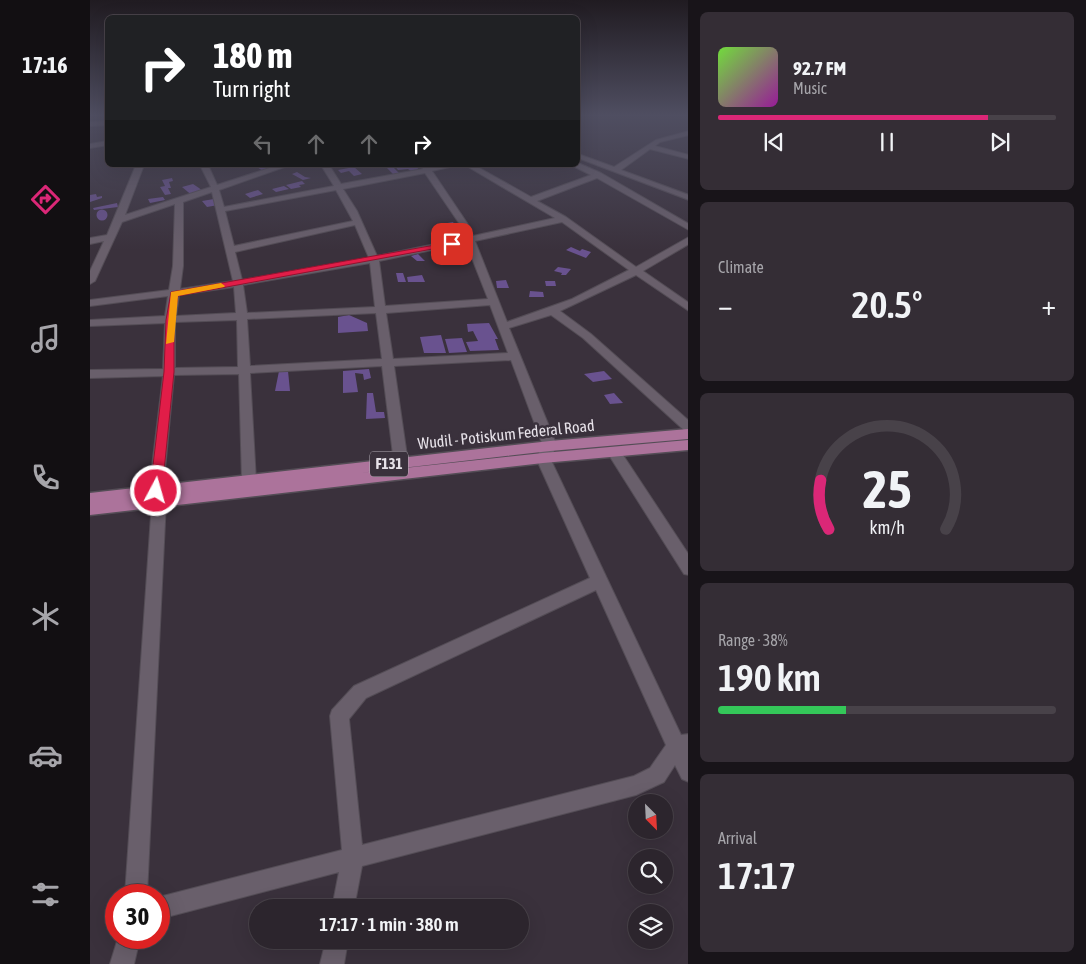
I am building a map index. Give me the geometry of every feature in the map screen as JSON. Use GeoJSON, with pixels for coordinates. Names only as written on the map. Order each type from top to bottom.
{"type":"FeatureCollection","features":[{"type":"Feature","properties":{"kind":"main road","name":"Wudil - Potiskum Federal Road"},"geometry":{"type":"LineString","coordinates":[[90,499],[157,496],[547,452],[688,434]]}},
{"type":"Feature","properties":{"kind":"main road","name":"Wudil - Potiskum Federal Road"},"geometry":{"type":"LineString","coordinates":[[90,509],[249,480],[401,462],[547,452],[614,452],[688,445]]}},
{"type":"Feature","properties":{"kind":"street"},"geometry":{"type":"LineString","coordinates":[[589,160],[688,198]]}},
{"type":"Feature","properties":{"kind":"street"},"geometry":{"type":"LineString","coordinates":[[615,170],[630,160]]}},
{"type":"Feature","properties":{"kind":"street"},"geometry":{"type":"LineString","coordinates":[[90,281],[119,220],[139,167]]}},
{"type":"Feature","properties":{"kind":"street"},"geometry":{"type":"LineString","coordinates":[[205,167],[215,188],[238,283],[242,317],[249,480]]}},
{"type":"Feature","properties":{"kind":"street"},"geometry":{"type":"LineString","coordinates":[[119,220],[276,167]]}},
{"type":"Feature","properties":{"kind":"street"},"geometry":{"type":"LineString","coordinates":[[326,167],[358,222],[374,259],[379,310],[401,462]]}},
{"type":"Feature","properties":{"kind":"street"},"geometry":{"type":"LineString","coordinates":[[219,210],[338,187],[426,167],[454,208],[471,240],[504,326],[547,452],[601,580],[682,744],[688,772]]}},
{"type":"Feature","properties":{"kind":"street"},"geometry":{"type":"LineString","coordinates":[[472,167],[563,219],[688,308]]}},
{"type":"Feature","properties":{"kind":"street"},"geometry":{"type":"LineString","coordinates":[[580,167],[598,175],[688,228]]}},
{"type":"Feature","properties":{"kind":"street"},"geometry":{"type":"LineString","coordinates":[[532,200],[598,175]]}},
{"type":"Feature","properties":{"kind":"street"},"geometry":{"type":"LineString","coordinates":[[137,884],[157,496],[169,372],[170,320],[180,238],[179,200]]}},
{"type":"Feature","properties":{"kind":"street"},"geometry":{"type":"LineString","coordinates":[[90,303],[174,294],[374,259],[563,219]]}},
{"type":"Feature","properties":{"kind":"street"},"geometry":{"type":"LineString","coordinates":[[230,250],[358,222]]}},
{"type":"Feature","properties":{"kind":"street"},"geometry":{"type":"LineString","coordinates":[[90,241],[110,237]]}},
{"type":"Feature","properties":{"kind":"street"},"geometry":{"type":"LineString","coordinates":[[504,326],[553,311],[636,271],[688,240]]}},
{"type":"Feature","properties":{"kind":"street"},"geometry":{"type":"LineString","coordinates":[[90,323],[379,310],[495,302]]}},
{"type":"Feature","properties":{"kind":"street"},"geometry":{"type":"LineString","coordinates":[[553,311],[587,336],[688,428]]}},
{"type":"Feature","properties":{"kind":"street"},"geometry":{"type":"LineString","coordinates":[[90,374],[244,370],[387,361],[514,356]]}},
{"type":"Feature","properties":{"kind":"street"},"geometry":{"type":"LineString","coordinates":[[614,452],[688,568]]}},
{"type":"Feature","properties":{"kind":"street"},"geometry":{"type":"LineString","coordinates":[[345,899],[353,858],[339,716],[360,692],[601,580]]}},
{"type":"Feature","properties":{"kind":"street"},"geometry":{"type":"LineString","coordinates":[[170,905],[636,785],[657,775],[682,744]]}},
{"type":"Feature","properties":{"kind":"street"},"geometry":{"type":"LineString","coordinates":[[122,964],[126,949]]}},
{"type":"Feature","properties":{"kind":"street"},"geometry":{"type":"LineString","coordinates":[[332,964],[335,949]]}},
{"type":"Feature","properties":{"kind":"building"},"geometry":{"type":"Polygon","coordinates":[[[257,167],[275,167],[279,169],[263,171],[257,167]]]}},
{"type":"Feature","properties":{"kind":"building"},"geometry":{"type":"Polygon","coordinates":[[[354,167],[362,174],[354,176],[349,171],[341,173],[338,170],[354,167]]]}},
{"type":"Feature","properties":{"kind":"building"},"geometry":{"type":"Polygon","coordinates":[[[393,167],[399,173],[411,171],[408,169],[398,170],[396,167],[416,167],[423,172],[396,177],[387,168],[393,167]]]}},
{"type":"Feature","properties":{"kind":"building"},"geometry":{"type":"Polygon","coordinates":[[[297,172],[311,178],[303,180],[292,174],[297,172]]]}},
{"type":"Feature","properties":{"kind":"building"},"geometry":{"type":"Polygon","coordinates":[[[172,178],[173,181],[169,182],[171,188],[168,188],[171,194],[165,195],[160,187],[165,186],[162,180],[172,178]]]}},
{"type":"Feature","properties":{"kind":"building"},"geometry":{"type":"Polygon","coordinates":[[[302,181],[305,184],[299,185],[301,187],[291,189],[286,185],[302,181]]]}},
{"type":"Feature","properties":{"kind":"building"},"geometry":{"type":"Polygon","coordinates":[[[193,184],[205,193],[194,197],[182,187],[193,184]]]}},
{"type":"Feature","properties":{"kind":"building"},"geometry":{"type":"Polygon","coordinates":[[[284,186],[289,189],[276,192],[272,189],[284,186]]]}},
{"type":"Feature","properties":{"kind":"building"},"geometry":{"type":"Polygon","coordinates":[[[258,190],[263,194],[250,198],[245,194],[258,190]]]}},
{"type":"Feature","properties":{"kind":"building"},"geometry":{"type":"Polygon","coordinates":[[[96,194],[97,197],[102,196],[102,198],[90,202],[90,195],[96,194]]]}},
{"type":"Feature","properties":{"kind":"building"},"geometry":{"type":"Polygon","coordinates":[[[163,197],[165,200],[150,203],[148,199],[163,197]]]}},
{"type":"Feature","properties":{"kind":"building"},"geometry":{"type":"Polygon","coordinates":[[[214,199],[218,205],[207,207],[202,201],[214,199]]]}},
{"type":"Feature","properties":{"kind":"building"},"geometry":{"type":"Polygon","coordinates":[[[117,203],[118,207],[94,210],[93,208],[117,203]]]}},
{"type":"Feature","properties":{"kind":"building"},"geometry":{"type":"Polygon","coordinates":[[[100,210],[104,210],[107,215],[106,219],[100,220],[97,217],[97,213],[100,210]]]}},
{"type":"Feature","properties":{"kind":"building"},"geometry":{"type":"Polygon","coordinates":[[[453,222],[456,227],[445,228],[442,224],[453,222]]]}},
{"type":"Feature","properties":{"kind":"building"},"geometry":{"type":"Polygon","coordinates":[[[571,247],[580,251],[582,249],[591,252],[586,258],[566,250],[571,247]]]}},
{"type":"Feature","properties":{"kind":"building"},"geometry":{"type":"Polygon","coordinates":[[[418,254],[425,261],[417,261],[411,256],[418,254]]]}},
{"type":"Feature","properties":{"kind":"building"},"geometry":{"type":"Polygon","coordinates":[[[558,267],[571,269],[566,275],[561,275],[562,273],[554,271],[558,267]]]}},
{"type":"Feature","properties":{"kind":"building"},"geometry":{"type":"Polygon","coordinates":[[[396,273],[403,273],[406,282],[398,282],[396,273]]]}},
{"type":"Feature","properties":{"kind":"building"},"geometry":{"type":"Polygon","coordinates":[[[422,275],[425,282],[408,282],[407,277],[422,275]]]}},
{"type":"Feature","properties":{"kind":"building"},"geometry":{"type":"Polygon","coordinates":[[[506,280],[509,288],[497,288],[496,281],[506,280]]]}},
{"type":"Feature","properties":{"kind":"building"},"geometry":{"type":"Polygon","coordinates":[[[545,281],[555,281],[556,286],[546,286],[545,281]]]}},
{"type":"Feature","properties":{"kind":"building"},"geometry":{"type":"Polygon","coordinates":[[[530,291],[543,292],[544,297],[529,297],[530,291]]]}},
{"type":"Feature","properties":{"kind":"building"},"geometry":{"type":"Polygon","coordinates":[[[349,315],[367,323],[368,331],[338,333],[338,317],[349,315]]]}},
{"type":"Feature","properties":{"kind":"building"},"geometry":{"type":"Polygon","coordinates":[[[489,323],[498,339],[495,339],[499,350],[470,351],[466,342],[478,341],[473,331],[468,332],[467,324],[489,323]]]}},
{"type":"Feature","properties":{"kind":"building"},"geometry":{"type":"Polygon","coordinates":[[[441,335],[446,353],[424,353],[420,337],[441,335]]]}},
{"type":"Feature","properties":{"kind":"building"},"geometry":{"type":"Polygon","coordinates":[[[462,338],[467,352],[449,353],[445,339],[462,338]]]}},
{"type":"Feature","properties":{"kind":"building"},"geometry":{"type":"Polygon","coordinates":[[[369,369],[371,378],[364,380],[363,374],[355,373],[358,392],[343,393],[343,371],[369,369]]]}},
{"type":"Feature","properties":{"kind":"building"},"geometry":{"type":"Polygon","coordinates":[[[279,371],[288,371],[290,391],[275,391],[279,371]]]}},
{"type":"Feature","properties":{"kind":"building"},"geometry":{"type":"Polygon","coordinates":[[[604,371],[612,379],[593,382],[584,374],[604,371]]]}},
{"type":"Feature","properties":{"kind":"building"},"geometry":{"type":"Polygon","coordinates":[[[367,393],[373,393],[376,412],[384,412],[385,418],[366,419],[367,393]]]}},
{"type":"Feature","properties":{"kind":"building"},"geometry":{"type":"Polygon","coordinates":[[[614,393],[623,403],[610,404],[604,395],[614,393]]]}},
{"type":"Feature","properties":{"kind":"slow traffic"},"geometry":{"type":"LineString","coordinates":[[170,342],[170,320],[174,294],[221,286]]}},
{"type":"Feature","properties":{"kind":"route"},"geometry":{"type":"LineString","coordinates":[[156,491],[169,372],[170,320],[174,294],[452,244]]}}]}
